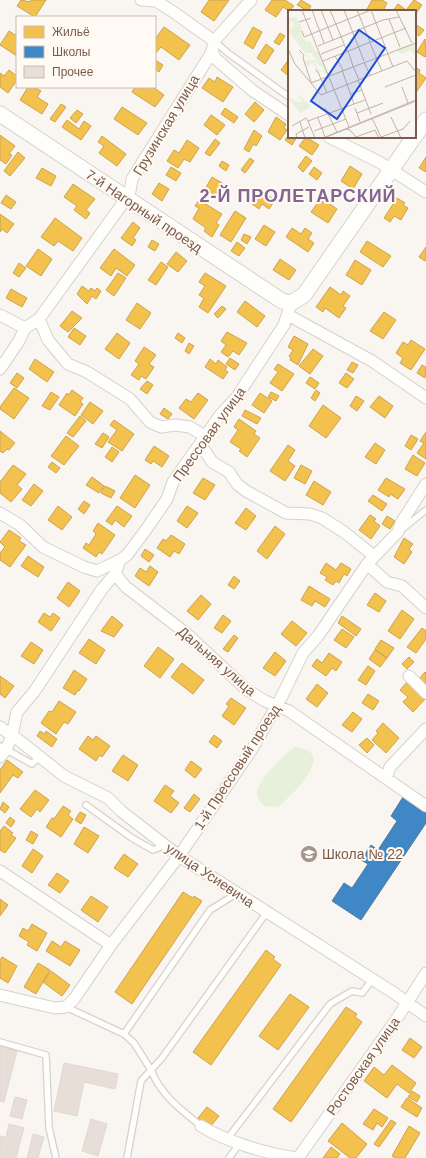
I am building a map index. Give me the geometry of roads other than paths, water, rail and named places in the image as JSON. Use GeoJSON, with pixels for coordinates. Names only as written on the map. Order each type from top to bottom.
{"type":"FeatureCollection","features":[{"type":"Feature","properties":{"kind":"street"},"geometry":{"type":"LineString","coordinates":[[141,0],[156,1],[214,41],[251,0]]}},
{"type":"Feature","properties":{"kind":"street","name":"Грузинская улица"},"geometry":{"type":"LineString","coordinates":[[0,369],[19,341],[25,328],[39,319],[126,199],[130,190],[132,179],[212,52],[214,41]]}},
{"type":"Feature","properties":{"kind":"street"},"geometry":{"type":"LineString","coordinates":[[212,52],[216,59],[253,91],[288,114]]}},
{"type":"Feature","properties":{"kind":"street","name":"7-й Нагорный проезд"},"geometry":{"type":"LineString","coordinates":[[0,114],[126,199],[282,301],[289,309],[372,360],[426,398]]}},
{"type":"Feature","properties":{"kind":"street","name":"Прессовая улица"},"geometry":{"type":"LineString","coordinates":[[416,135],[426,120]]}},
{"type":"Feature","properties":{"kind":"street"},"geometry":{"type":"LineString","coordinates":[[333,138],[344,141],[426,192]]}},
{"type":"Feature","properties":{"kind":"street","name":"Прессовая улица"},"geometry":{"type":"LineString","coordinates":[[2,751],[12,735],[17,712],[34,692],[102,589],[114,574],[120,560],[127,555],[146,531],[167,499],[174,482],[204,441],[221,414],[236,398],[284,325],[289,309],[304,295],[414,138]]}},
{"type":"Feature","properties":{"kind":"street"},"geometry":{"type":"LineString","coordinates":[[0,315],[25,328]]}},
{"type":"Feature","properties":{"kind":"street"},"geometry":{"type":"LineString","coordinates":[[39,319],[48,340],[68,364],[87,372],[130,399],[150,422],[161,427],[175,425],[190,427],[204,441],[212,462],[229,472],[237,484],[246,491],[286,513],[310,514],[322,518],[344,532],[371,560],[387,582],[402,586],[426,608]]}},
{"type":"Feature","properties":{"kind":"street","name":"1-й Прессовый проезд"},"geometry":{"type":"LineString","coordinates":[[66,1007],[74,999],[111,945],[179,856],[252,749],[303,653],[318,636],[371,560],[398,532],[401,523],[426,484]]}},
{"type":"Feature","properties":{"kind":"street"},"geometry":{"type":"LineString","coordinates":[[0,513],[20,525],[43,547],[84,567],[97,571],[120,560]]}},
{"type":"Feature","properties":{"kind":"street","name":"Дальняя улица"},"geometry":{"type":"LineString","coordinates":[[114,574],[126,587],[186,634],[247,690],[276,706],[289,711],[426,806]]}},
{"type":"Feature","properties":{"kind":"street"},"geometry":{"type":"LineString","coordinates":[[409,676],[426,694]]}},
{"type":"Feature","properties":{"kind":"street","name":"улица Усиевича"},"geometry":{"type":"LineString","coordinates":[[0,727],[40,756],[64,776],[108,798],[179,856],[407,1002],[426,1016]]}},
{"type":"Feature","properties":{"kind":"street"},"geometry":{"type":"LineString","coordinates":[[386,778],[390,767],[426,729]]}},
{"type":"Feature","properties":{"kind":"street"},"geometry":{"type":"LineString","coordinates":[[0,871],[111,945]]}},
{"type":"Feature","properties":{"kind":"street","name":"Ростовская улица"},"geometry":{"type":"LineString","coordinates":[[298,1158],[426,973]]}},
{"type":"Feature","properties":{"kind":"street"},"geometry":{"type":"LineString","coordinates":[[0,994],[55,1008],[66,1007]]}},
{"type":"Feature","properties":{"kind":"street"},"geometry":{"type":"LineString","coordinates":[[200,1126],[216,1136],[228,1138],[284,1156],[298,1158]]}},
{"type":"Feature","properties":{"kind":"lane"},"geometry":{"type":"LineString","coordinates":[[214,41],[228,53],[288,96]]}},
{"type":"Feature","properties":{"kind":"lane"},"geometry":{"type":"LineString","coordinates":[[398,532],[426,510]]}},
{"type":"Feature","properties":{"kind":"lane"},"geometry":{"type":"LineString","coordinates":[[2,751],[32,764],[40,756]]}},
{"type":"Feature","properties":{"kind":"lane"},"geometry":{"type":"LineString","coordinates":[[86,805],[132,838],[153,850],[165,845]]}},
{"type":"Feature","properties":{"kind":"lane"},"geometry":{"type":"LineString","coordinates":[[124,1034],[210,910],[231,897],[236,892]]}},
{"type":"Feature","properties":{"kind":"lane"},"geometry":{"type":"LineString","coordinates":[[127,1158],[141,1081],[162,1058],[267,912]]}},
{"type":"Feature","properties":{"kind":"lane"},"geometry":{"type":"LineString","coordinates":[[228,1138],[330,1004],[352,991],[362,993],[372,980]]}},
{"type":"Feature","properties":{"kind":"lane"},"geometry":{"type":"LineString","coordinates":[[66,1007],[124,1034],[134,1043],[151,1070],[157,1085],[173,1103],[200,1126]]}},
{"type":"Feature","properties":{"kind":"lane"},"geometry":{"type":"LineString","coordinates":[[0,1042],[46,1055],[49,1128],[56,1158]]}},
{"type":"Feature","properties":{"kind":"lane"},"geometry":{"type":"LineString","coordinates":[[229,1158],[240,1143]]}},
{"type":"Feature","properties":{"kind":"place","name":"Школа № 22"},"geometry":{"type":"Point","coordinates":[309,854]}},
{"type":"Feature","properties":{"kind":"district","name":"2-Й ПРОЛЕТАРСКИЙ"},"geometry":{"type":"Point","coordinates":[298,196]}}]}
